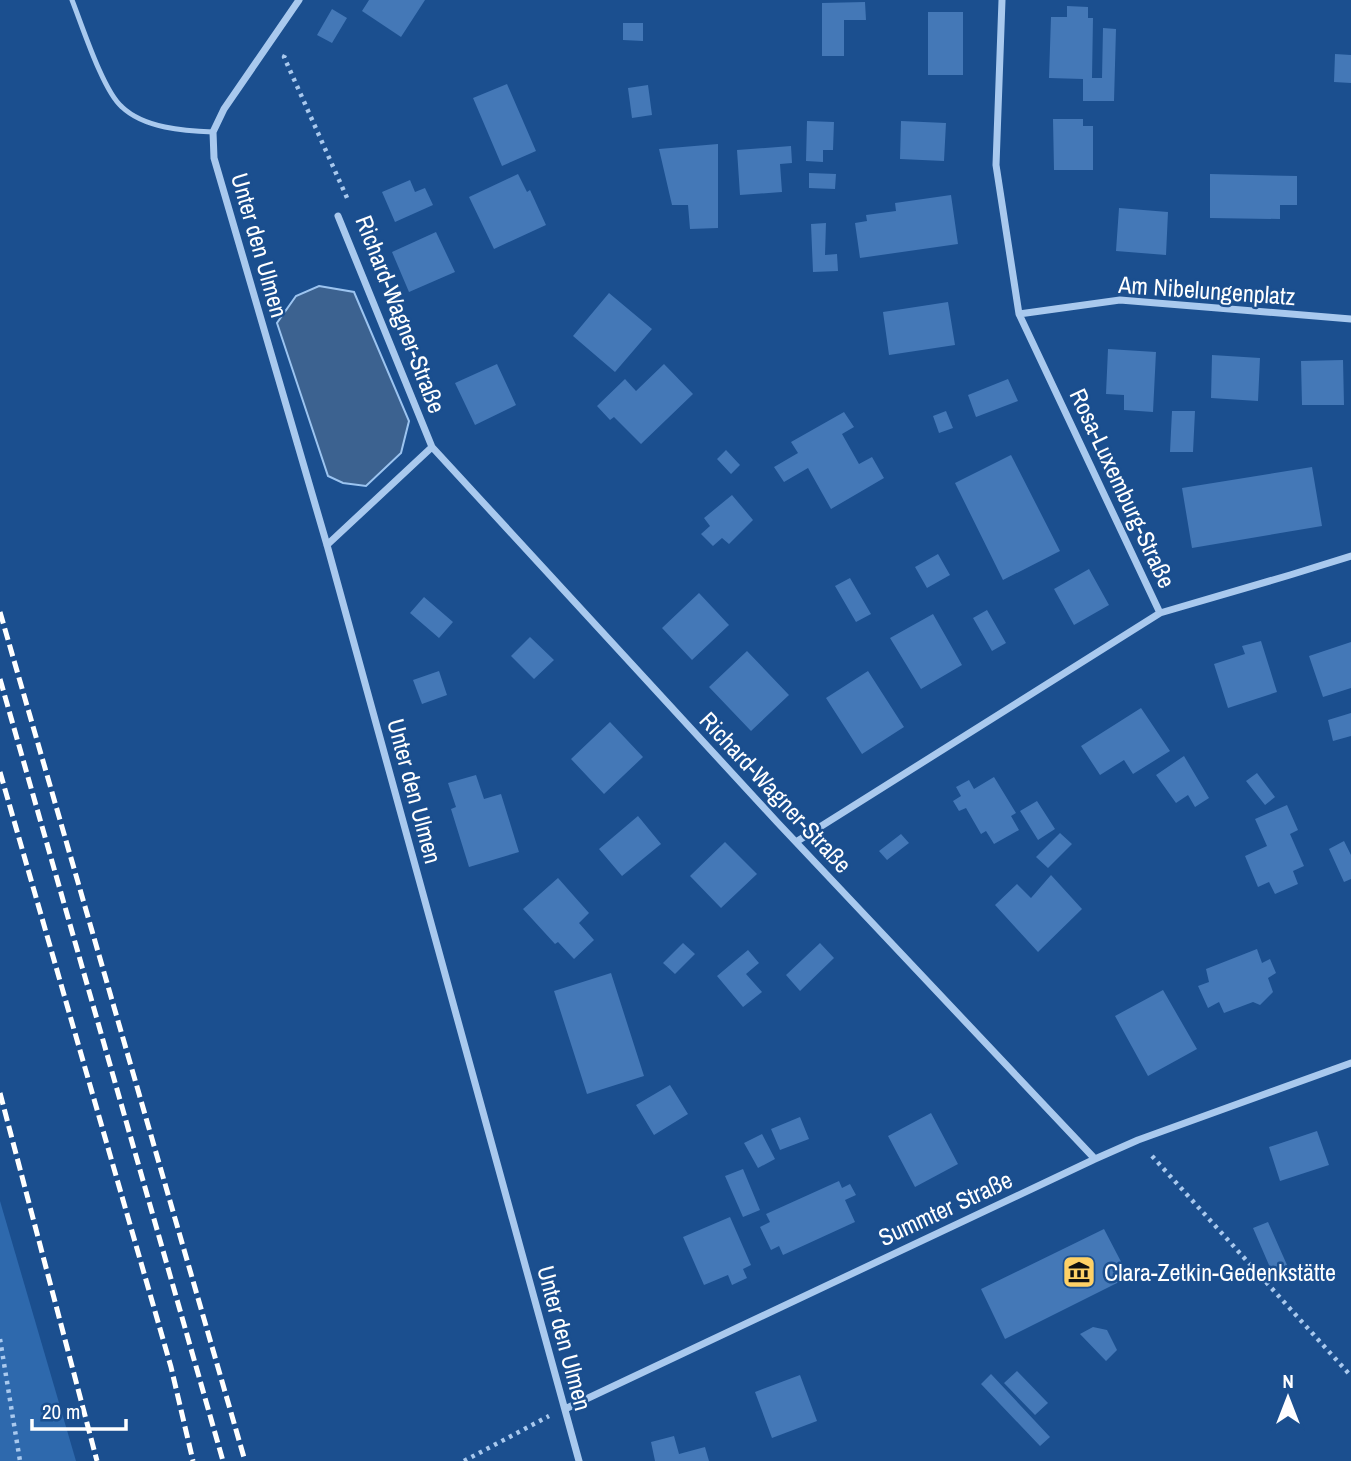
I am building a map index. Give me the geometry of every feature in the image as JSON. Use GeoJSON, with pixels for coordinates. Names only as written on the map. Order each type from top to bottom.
{"type":"FeatureCollection","features":[{"type":"Feature","properties":{"kind":"street"},"geometry":{"type":"LineString","coordinates":[[213,132],[224,109],[299,0]]}},
{"type":"Feature","properties":{"kind":"street","name":"Rosa-Luxemburg-Straße"},"geometry":{"type":"LineString","coordinates":[[796,842],[1160,612],[1019,314],[996,165],[1002,0]]}},
{"type":"Feature","properties":{"kind":"street","name":"Unter den Ulmen"},"geometry":{"type":"LineString","coordinates":[[213,132],[214,158],[327,545],[579,1461]]}},
{"type":"Feature","properties":{"kind":"street","name":"Richard-Wagner-Straße"},"geometry":{"type":"LineString","coordinates":[[338,216],[432,447],[796,842],[1095,1159]]}},
{"type":"Feature","properties":{"kind":"street","name":"Am Nibelungenplatz"},"geometry":{"type":"LineString","coordinates":[[1019,314],[1121,300],[1351,319]]}},
{"type":"Feature","properties":{"kind":"street","name":"Richard-Wagner-Straße"},"geometry":{"type":"LineString","coordinates":[[327,545],[432,447]]}},
{"type":"Feature","properties":{"kind":"street"},"geometry":{"type":"LineString","coordinates":[[1160,612],[1351,555]]}},
{"type":"Feature","properties":{"kind":"street","name":"Summter Straße"},"geometry":{"type":"LineString","coordinates":[[565,1409],[1138,1140],[1351,1063]]}},
{"type":"Feature","properties":{"kind":"lane"},"geometry":{"type":"LineString","coordinates":[[72,0],[108,88],[121,107],[140,119],[160,125],[183,131],[213,132]]}},
{"type":"Feature","properties":{"kind":"path","name":"Richard-Wagner-Straße"},"geometry":{"type":"LineString","coordinates":[[290,48],[284,57],[352,208],[338,216]]}},
{"type":"Feature","properties":{"kind":"path"},"geometry":{"type":"LineString","coordinates":[[1138,1140],[1351,1376]]}},
{"type":"Feature","properties":{"kind":"path"},"geometry":{"type":"LineString","coordinates":[[0,1339],[20,1461]]}},
{"type":"Feature","properties":{"kind":"path"},"geometry":{"type":"LineString","coordinates":[[464,1461],[549,1415]]}},
{"type":"Feature","properties":{"kind":"shaded area"},"geometry":{"type":"Polygon","coordinates":[[[319,286],[354,292],[409,421],[401,453],[366,486],[343,483],[328,476],[277,323],[296,296],[319,286]]]}},
{"type":"Feature","properties":{"kind":"shaded area"},"geometry":{"type":"Polygon","coordinates":[[[0,1201],[76,1461],[0,1461],[0,1201]]]}},
{"type":"Feature","properties":{"kind":"building"},"geometry":{"type":"Polygon","coordinates":[[[369,0],[425,0],[401,37],[362,11],[369,0]]]}},
{"type":"Feature","properties":{"kind":"building"},"geometry":{"type":"Polygon","coordinates":[[[865,2],[866,20],[844,20],[844,56],[822,56],[822,3],[865,2]]]}},
{"type":"Feature","properties":{"kind":"building"},"geometry":{"type":"Polygon","coordinates":[[[1067,6],[1088,7],[1088,18],[1093,18],[1092,78],[1102,78],[1103,28],[1116,29],[1114,101],[1083,101],[1083,79],[1049,78],[1051,17],[1067,17],[1067,6]]]}},
{"type":"Feature","properties":{"kind":"building"},"geometry":{"type":"Polygon","coordinates":[[[332,9],[347,18],[332,43],[317,35],[332,9]]]}},
{"type":"Feature","properties":{"kind":"building"},"geometry":{"type":"Polygon","coordinates":[[[928,12],[963,12],[963,75],[928,75],[928,12]]]}},
{"type":"Feature","properties":{"kind":"building"},"geometry":{"type":"Polygon","coordinates":[[[623,23],[643,23],[643,41],[623,40],[623,23]]]}},
{"type":"Feature","properties":{"kind":"building"},"geometry":{"type":"Polygon","coordinates":[[[1335,54],[1351,55],[1351,83],[1334,82],[1335,54]]]}},
{"type":"Feature","properties":{"kind":"building"},"geometry":{"type":"Polygon","coordinates":[[[507,84],[536,151],[502,166],[473,98],[507,84]]]}},
{"type":"Feature","properties":{"kind":"building"},"geometry":{"type":"Polygon","coordinates":[[[648,85],[652,115],[632,118],[628,88],[648,85]]]}},
{"type":"Feature","properties":{"kind":"building"},"geometry":{"type":"Polygon","coordinates":[[[1053,119],[1083,119],[1083,126],[1093,126],[1093,170],[1054,170],[1053,119]]]}},
{"type":"Feature","properties":{"kind":"building"},"geometry":{"type":"Polygon","coordinates":[[[807,121],[834,122],[833,150],[823,150],[823,162],[806,161],[807,121]]]}},
{"type":"Feature","properties":{"kind":"building"},"geometry":{"type":"Polygon","coordinates":[[[901,121],[946,123],[944,161],[900,159],[901,121]]]}},
{"type":"Feature","properties":{"kind":"building"},"geometry":{"type":"Polygon","coordinates":[[[718,144],[718,228],[690,229],[688,205],[672,205],[659,149],[718,144]]]}},
{"type":"Feature","properties":{"kind":"building"},"geometry":{"type":"Polygon","coordinates":[[[791,146],[792,163],[780,164],[782,192],[740,195],[737,150],[791,146]]]}},
{"type":"Feature","properties":{"kind":"building"},"geometry":{"type":"Polygon","coordinates":[[[809,173],[836,174],[835,189],[809,188],[809,173]]]}},
{"type":"Feature","properties":{"kind":"building"},"geometry":{"type":"Polygon","coordinates":[[[518,174],[527,192],[530,190],[546,225],[494,249],[469,197],[518,174]]]}},
{"type":"Feature","properties":{"kind":"building"},"geometry":{"type":"Polygon","coordinates":[[[1210,174],[1297,176],[1297,205],[1280,205],[1280,219],[1210,218],[1210,174]]]}},
{"type":"Feature","properties":{"kind":"building"},"geometry":{"type":"Polygon","coordinates":[[[410,180],[415,192],[425,188],[433,205],[395,222],[382,192],[410,180]]]}},
{"type":"Feature","properties":{"kind":"building"},"geometry":{"type":"Polygon","coordinates":[[[951,195],[958,244],[860,258],[855,223],[867,221],[866,215],[896,211],[895,203],[951,195]]]}},
{"type":"Feature","properties":{"kind":"building"},"geometry":{"type":"Polygon","coordinates":[[[1119,208],[1168,212],[1166,255],[1116,251],[1119,208]]]}},
{"type":"Feature","properties":{"kind":"building"},"geometry":{"type":"Polygon","coordinates":[[[826,223],[825,255],[837,254],[838,271],[813,272],[811,224],[826,223]]]}},
{"type":"Feature","properties":{"kind":"building"},"geometry":{"type":"Polygon","coordinates":[[[436,232],[455,272],[409,292],[392,252],[436,232]]]}},
{"type":"Feature","properties":{"kind":"building"},"geometry":{"type":"Polygon","coordinates":[[[609,293],[652,329],[615,372],[573,336],[609,293]]]}},
{"type":"Feature","properties":{"kind":"building"},"geometry":{"type":"Polygon","coordinates":[[[948,302],[955,345],[889,355],[883,312],[948,302]]]}},
{"type":"Feature","properties":{"kind":"building"},"geometry":{"type":"Polygon","coordinates":[[[1108,349],[1156,352],[1153,412],[1124,410],[1124,395],[1106,394],[1108,349]]]}},
{"type":"Feature","properties":{"kind":"building"},"geometry":{"type":"Polygon","coordinates":[[[1212,355],[1260,358],[1258,401],[1211,398],[1212,355]]]}},
{"type":"Feature","properties":{"kind":"building"},"geometry":{"type":"Polygon","coordinates":[[[1343,360],[1344,405],[1302,405],[1301,361],[1343,360]]]}},
{"type":"Feature","properties":{"kind":"building"},"geometry":{"type":"Polygon","coordinates":[[[497,364],[516,405],[475,425],[455,383],[497,364]]]}},
{"type":"Feature","properties":{"kind":"building"},"geometry":{"type":"Polygon","coordinates":[[[664,364],[693,394],[641,444],[614,417],[610,420],[597,406],[625,379],[636,391],[664,364]]]}},
{"type":"Feature","properties":{"kind":"building"},"geometry":{"type":"Polygon","coordinates":[[[1008,379],[1018,401],[976,417],[968,395],[1008,379]]]}},
{"type":"Feature","properties":{"kind":"building"},"geometry":{"type":"Polygon","coordinates":[[[946,411],[953,428],[939,433],[933,416],[946,411]]]}},
{"type":"Feature","properties":{"kind":"building"},"geometry":{"type":"Polygon","coordinates":[[[1172,411],[1195,411],[1193,452],[1170,452],[1172,411]]]}},
{"type":"Feature","properties":{"kind":"building"},"geometry":{"type":"Polygon","coordinates":[[[844,412],[854,427],[842,434],[859,464],[872,457],[884,478],[831,509],[808,468],[784,482],[774,467],[798,453],[791,442],[844,412]]]}},
{"type":"Feature","properties":{"kind":"building"},"geometry":{"type":"Polygon","coordinates":[[[726,450],[740,465],[731,474],[717,459],[726,450]]]}},
{"type":"Feature","properties":{"kind":"building"},"geometry":{"type":"Polygon","coordinates":[[[1011,455],[1060,551],[1003,580],[955,483],[1011,455]]]}},
{"type":"Feature","properties":{"kind":"building"},"geometry":{"type":"Polygon","coordinates":[[[1312,467],[1322,526],[1192,548],[1182,488],[1312,467]]]}},
{"type":"Feature","properties":{"kind":"building"},"geometry":{"type":"Polygon","coordinates":[[[732,495],[753,520],[729,544],[722,538],[713,546],[701,534],[710,526],[704,518],[732,495]]]}},
{"type":"Feature","properties":{"kind":"building"},"geometry":{"type":"Polygon","coordinates":[[[938,554],[950,575],[927,588],[915,567],[938,554]]]}},
{"type":"Feature","properties":{"kind":"building"},"geometry":{"type":"Polygon","coordinates":[[[1089,569],[1109,605],[1074,625],[1054,589],[1089,569]]]}},
{"type":"Feature","properties":{"kind":"building"},"geometry":{"type":"Polygon","coordinates":[[[850,578],[871,614],[856,622],[835,586],[850,578]]]}},
{"type":"Feature","properties":{"kind":"building"},"geometry":{"type":"Polygon","coordinates":[[[699,593],[729,625],[692,660],[662,628],[699,593]]]}},
{"type":"Feature","properties":{"kind":"building"},"geometry":{"type":"Polygon","coordinates":[[[424,597],[453,622],[439,638],[410,613],[424,597]]]}},
{"type":"Feature","properties":{"kind":"building"},"geometry":{"type":"Polygon","coordinates":[[[987,610],[1006,643],[992,651],[973,618],[987,610]]]}},
{"type":"Feature","properties":{"kind":"building"},"geometry":{"type":"Polygon","coordinates":[[[933,614],[962,665],[921,689],[890,638],[933,614]]]}},
{"type":"Feature","properties":{"kind":"building"},"geometry":{"type":"Polygon","coordinates":[[[530,637],[554,660],[534,679],[511,656],[530,637]]]}},
{"type":"Feature","properties":{"kind":"building"},"geometry":{"type":"Polygon","coordinates":[[[1261,641],[1277,692],[1228,708],[1214,664],[1245,654],[1242,646],[1261,641]]]}},
{"type":"Feature","properties":{"kind":"building"},"geometry":{"type":"Polygon","coordinates":[[[1351,642],[1351,688],[1323,697],[1309,656],[1351,642]]]}},
{"type":"Feature","properties":{"kind":"building"},"geometry":{"type":"Polygon","coordinates":[[[747,651],[789,695],[751,731],[709,687],[747,651]]]}},
{"type":"Feature","properties":{"kind":"building"},"geometry":{"type":"Polygon","coordinates":[[[439,671],[447,695],[422,704],[413,680],[439,671]]]}},
{"type":"Feature","properties":{"kind":"building"},"geometry":{"type":"Polygon","coordinates":[[[868,671],[904,727],[862,754],[826,698],[868,671]]]}},
{"type":"Feature","properties":{"kind":"building"},"geometry":{"type":"Polygon","coordinates":[[[1141,708],[1170,751],[1133,774],[1124,760],[1100,775],[1081,746],[1141,708]]]}},
{"type":"Feature","properties":{"kind":"building"},"geometry":{"type":"Polygon","coordinates":[[[1351,713],[1351,736],[1333,741],[1328,720],[1351,713]]]}},
{"type":"Feature","properties":{"kind":"building"},"geometry":{"type":"Polygon","coordinates":[[[610,722],[643,757],[604,794],[571,759],[610,722]]]}},
{"type":"Feature","properties":{"kind":"building"},"geometry":{"type":"Polygon","coordinates":[[[1184,756],[1209,798],[1195,807],[1188,795],[1176,803],[1156,775],[1184,756]]]}},
{"type":"Feature","properties":{"kind":"building"},"geometry":{"type":"Polygon","coordinates":[[[1257,773],[1275,797],[1265,805],[1246,781],[1257,773]]]}},
{"type":"Feature","properties":{"kind":"building"},"geometry":{"type":"Polygon","coordinates":[[[476,775],[484,799],[501,794],[519,852],[469,867],[451,809],[456,807],[448,783],[476,775]]]}},
{"type":"Feature","properties":{"kind":"building"},"geometry":{"type":"Polygon","coordinates":[[[994,777],[1016,813],[1011,816],[1019,830],[994,844],[986,831],[981,834],[966,808],[959,811],[953,801],[961,796],[956,787],[969,780],[974,789],[994,777]]]}},
{"type":"Feature","properties":{"kind":"building"},"geometry":{"type":"Polygon","coordinates":[[[1037,801],[1055,829],[1038,840],[1020,811],[1037,801]]]}},
{"type":"Feature","properties":{"kind":"building"},"geometry":{"type":"Polygon","coordinates":[[[1287,805],[1298,830],[1290,834],[1304,866],[1293,871],[1298,884],[1275,894],[1269,882],[1258,887],[1245,856],[1267,846],[1255,819],[1287,805]]]}},
{"type":"Feature","properties":{"kind":"building"},"geometry":{"type":"Polygon","coordinates":[[[638,816],[661,844],[622,876],[599,849],[638,816]]]}},
{"type":"Feature","properties":{"kind":"building"},"geometry":{"type":"Polygon","coordinates":[[[1060,833],[1072,844],[1048,868],[1036,857],[1060,833]]]}},
{"type":"Feature","properties":{"kind":"building"},"geometry":{"type":"Polygon","coordinates":[[[901,834],[909,843],[887,860],[879,851],[901,834]]]}},
{"type":"Feature","properties":{"kind":"building"},"geometry":{"type":"Polygon","coordinates":[[[1344,841],[1351,855],[1351,879],[1344,882],[1329,849],[1344,841]]]}},
{"type":"Feature","properties":{"kind":"building"},"geometry":{"type":"Polygon","coordinates":[[[725,842],[757,874],[721,908],[690,876],[725,842]]]}},
{"type":"Feature","properties":{"kind":"building"},"geometry":{"type":"Polygon","coordinates":[[[1051,875],[1082,909],[1038,952],[995,905],[1017,884],[1031,898],[1051,875]]]}},
{"type":"Feature","properties":{"kind":"building"},"geometry":{"type":"Polygon","coordinates":[[[558,878],[589,913],[579,923],[594,940],[574,959],[558,942],[555,944],[523,909],[558,878]]]}},
{"type":"Feature","properties":{"kind":"building"},"geometry":{"type":"Polygon","coordinates":[[[683,943],[695,954],[675,974],[663,963],[683,943]]]}},
{"type":"Feature","properties":{"kind":"building"},"geometry":{"type":"Polygon","coordinates":[[[820,943],[834,958],[800,991],[786,975],[820,943]]]}},
{"type":"Feature","properties":{"kind":"building"},"geometry":{"type":"Polygon","coordinates":[[[1257,949],[1262,963],[1270,959],[1276,973],[1268,978],[1273,992],[1260,1005],[1253,1002],[1224,1013],[1219,1002],[1208,1008],[1198,986],[1209,982],[1206,969],[1257,949]]]}},
{"type":"Feature","properties":{"kind":"building"},"geometry":{"type":"Polygon","coordinates":[[[748,950],[759,963],[746,974],[762,992],[743,1007],[717,976],[748,950]]]}},
{"type":"Feature","properties":{"kind":"building"},"geometry":{"type":"Polygon","coordinates":[[[611,973],[644,1076],[587,1094],[554,991],[611,973]]]}},
{"type":"Feature","properties":{"kind":"building"},"geometry":{"type":"Polygon","coordinates":[[[1163,990],[1197,1049],[1148,1076],[1115,1016],[1163,990]]]}},
{"type":"Feature","properties":{"kind":"building"},"geometry":{"type":"Polygon","coordinates":[[[670,1085],[688,1114],[654,1135],[636,1105],[670,1085]]]}},
{"type":"Feature","properties":{"kind":"building"},"geometry":{"type":"Polygon","coordinates":[[[931,1113],[958,1164],[915,1187],[888,1136],[931,1113]]]}},
{"type":"Feature","properties":{"kind":"building"},"geometry":{"type":"Polygon","coordinates":[[[800,1117],[809,1139],[780,1150],[771,1129],[800,1117]]]}},
{"type":"Feature","properties":{"kind":"building"},"geometry":{"type":"Polygon","coordinates":[[[1317,1131],[1329,1165],[1280,1181],[1269,1147],[1317,1131]]]}},
{"type":"Feature","properties":{"kind":"building"},"geometry":{"type":"Polygon","coordinates":[[[762,1134],[775,1159],[758,1168],[744,1143],[762,1134]]]}},
{"type":"Feature","properties":{"kind":"building"},"geometry":{"type":"Polygon","coordinates":[[[743,1169],[760,1210],[743,1217],[725,1176],[743,1169]]]}},
{"type":"Feature","properties":{"kind":"building"},"geometry":{"type":"Polygon","coordinates":[[[839,1181],[842,1188],[850,1184],[856,1195],[845,1200],[855,1222],[783,1255],[779,1246],[771,1250],[760,1227],[770,1222],[766,1214],[839,1181]]]}},
{"type":"Feature","properties":{"kind":"building"},"geometry":{"type":"Polygon","coordinates":[[[730,1217],[751,1265],[743,1269],[747,1278],[732,1285],[728,1275],[704,1285],[683,1237],[730,1217]]]}},
{"type":"Feature","properties":{"kind":"building"},"geometry":{"type":"Polygon","coordinates":[[[1268,1222],[1287,1265],[1272,1272],[1253,1228],[1268,1222]]]}},
{"type":"Feature","properties":{"kind":"building","name":"Clara-Zetkin-Gedenkstätte"},"geometry":{"type":"Polygon","coordinates":[[[1104,1229],[1129,1277],[1005,1339],[981,1289],[1104,1229]]]}},
{"type":"Feature","properties":{"kind":"building"},"geometry":{"type":"Polygon","coordinates":[[[1093,1327],[1107,1330],[1117,1350],[1106,1361],[1080,1334],[1093,1327]]]}},
{"type":"Feature","properties":{"kind":"building"},"geometry":{"type":"Polygon","coordinates":[[[1017,1371],[1048,1403],[1035,1415],[1004,1383],[1017,1371]]]}},
{"type":"Feature","properties":{"kind":"building"},"geometry":{"type":"Polygon","coordinates":[[[991,1374],[1050,1437],[1040,1446],[981,1384],[991,1374]]]}},
{"type":"Feature","properties":{"kind":"building"},"geometry":{"type":"Polygon","coordinates":[[[800,1375],[817,1421],[772,1438],[755,1392],[800,1375]]]}},
{"type":"Feature","properties":{"kind":"building"},"geometry":{"type":"Polygon","coordinates":[[[674,1436],[679,1454],[705,1447],[709,1461],[655,1461],[651,1442],[674,1436]]]}},
{"type":"Feature","properties":{"kind":"railway"},"geometry":{"type":"LineString","coordinates":[[0,612],[245,1461]]}},
{"type":"Feature","properties":{"kind":"railway"},"geometry":{"type":"LineString","coordinates":[[0,679],[223,1461]]}},
{"type":"Feature","properties":{"kind":"railway"},"geometry":{"type":"LineString","coordinates":[[0,772],[171,1367],[193,1461]]}},
{"type":"Feature","properties":{"kind":"railway"},"geometry":{"type":"LineString","coordinates":[[0,1093],[97,1461]]}},
{"type":"Feature","properties":{"kind":"place","name":"Clara-Zetkin-Gedenkstätte"},"geometry":{"type":"Point","coordinates":[1079,1272]}}]}
